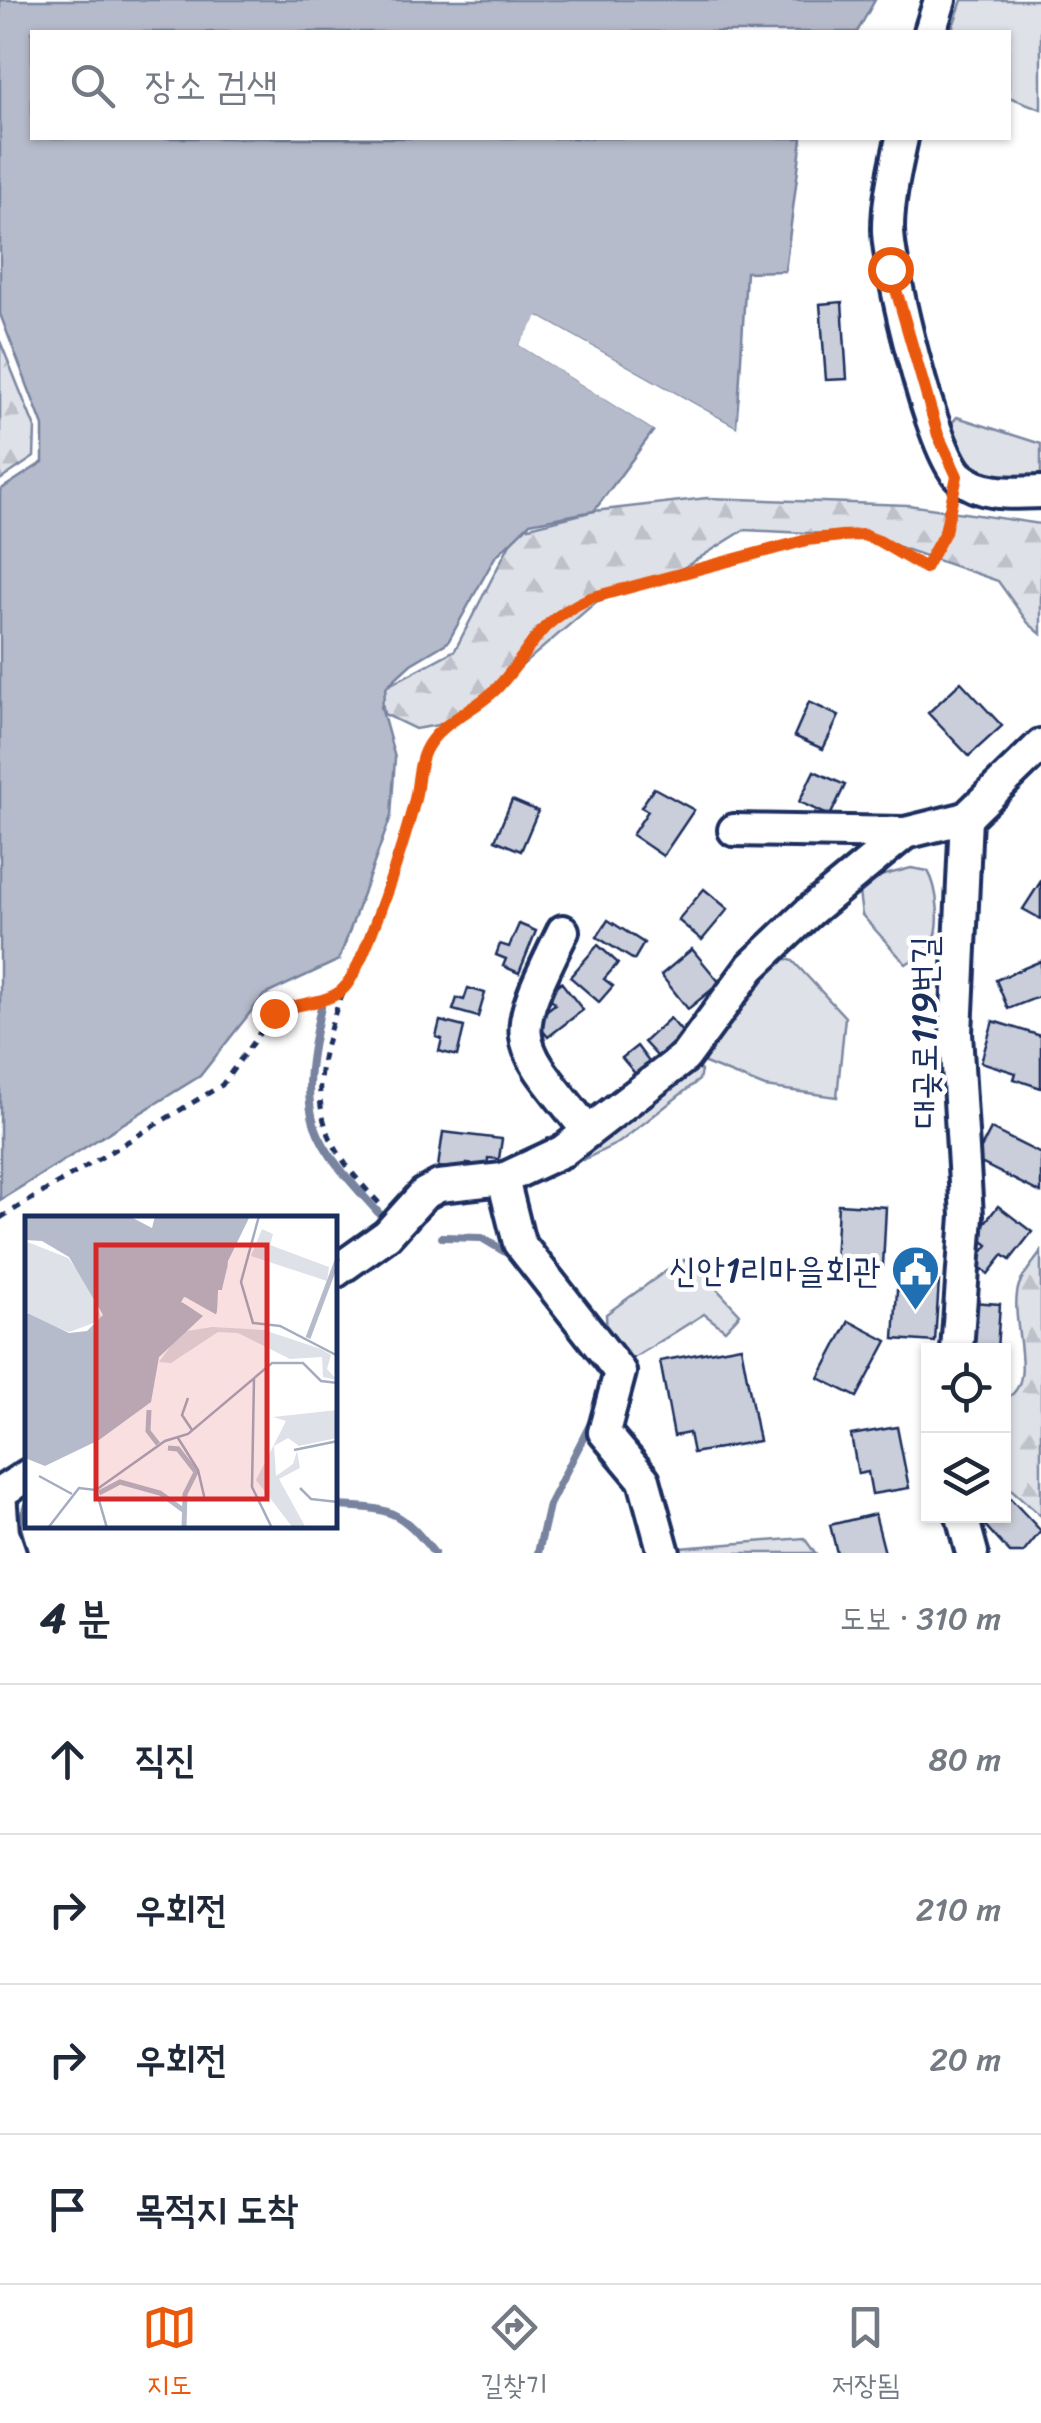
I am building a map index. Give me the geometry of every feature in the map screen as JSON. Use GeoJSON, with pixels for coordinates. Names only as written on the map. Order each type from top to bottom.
{"type":"FeatureCollection","features":[{"type":"Feature","properties":{"kind":"lane"},"geometry":{"type":"LineString","coordinates":[[931,30],[940,0]]}},
{"type":"Feature","properties":{"kind":"lane"},"geometry":{"type":"LineString","coordinates":[[902,140],[888,227],[890,269],[938,435],[957,476],[1000,493],[1041,492]]}},
{"type":"Feature","properties":{"kind":"lane"},"geometry":{"type":"LineString","coordinates":[[734,830],[904,833],[966,818],[1041,745]]}},
{"type":"Feature","properties":{"kind":"lane","name":"대곶로119번길"},"geometry":{"type":"LineString","coordinates":[[958,1343],[966,1216],[956,1033],[966,818]]}},
{"type":"Feature","properties":{"kind":"lane"},"geometry":{"type":"LineString","coordinates":[[338,1270],[398,1222],[424,1194],[439,1186],[503,1179],[562,1152],[685,1056],[751,967],[776,941],[904,833]]}},
{"type":"Feature","properties":{"kind":"lane"},"geometry":{"type":"LineString","coordinates":[[563,931],[532,995],[522,1039],[532,1061],[588,1131]]}},
{"type":"Feature","properties":{"kind":"lane"},"geometry":{"type":"LineString","coordinates":[[503,1179],[520,1243],[620,1372],[604,1432],[644,1480],[664,1553]]}},
{"type":"Feature","properties":{"kind":"lane"},"geometry":{"type":"LineString","coordinates":[[10,1553],[3,1533],[0,1493],[25,1477]]}},
{"type":"Feature","properties":{"kind":"lane"},"geometry":{"type":"LineString","coordinates":[[964,1523],[972,1553]]}},
{"type":"Feature","properties":{"kind":"path"},"geometry":{"type":"LineString","coordinates":[[398,1222],[333,1150],[323,1122],[320,1080],[344,990],[356,973],[415,802],[426,748],[440,731],[496,690],[543,626],[590,598],[807,540],[863,535],[925,568],[945,532],[957,476]]}},
{"type":"Feature","properties":{"kind":"path"},"geometry":{"type":"LineString","coordinates":[[0,1218],[222,1085],[274,1013],[293,1004],[330,998],[344,990]]}},
{"type":"Feature","properties":{"kind":"green space"},"geometry":{"type":"Polygon","coordinates":[[[962,0],[1041,0],[1041,109],[1011,98],[1011,30],[952,30],[962,0]]]}},
{"type":"Feature","properties":{"kind":"green space"},"geometry":{"type":"Polygon","coordinates":[[[0,341],[35,428],[34,457],[0,480],[0,341]]]}},
{"type":"Feature","properties":{"kind":"green space"},"geometry":{"type":"Polygon","coordinates":[[[957,417],[1041,444],[1041,481],[1006,480],[983,473],[966,456],[959,442],[952,423],[957,417]]]}},
{"type":"Feature","properties":{"kind":"green space"},"geometry":{"type":"Polygon","coordinates":[[[707,498],[908,505],[1041,524],[1041,634],[1028,623],[998,581],[867,536],[744,530],[669,577],[597,601],[456,722],[415,729],[384,714],[380,690],[455,650],[517,530],[594,511],[707,498]]]}},
{"type":"Feature","properties":{"kind":"green space"},"geometry":{"type":"Polygon","coordinates":[[[911,868],[928,871],[938,918],[932,944],[906,964],[862,915],[859,893],[873,878],[911,868]]]}},
{"type":"Feature","properties":{"kind":"green space"},"geometry":{"type":"Polygon","coordinates":[[[784,958],[793,961],[845,1017],[837,1097],[765,1087],[705,1063],[704,1052],[768,966],[784,958]]]}},
{"type":"Feature","properties":{"kind":"green space"},"geometry":{"type":"Polygon","coordinates":[[[695,1065],[701,1071],[699,1080],[620,1142],[583,1160],[574,1154],[695,1065]]]}},
{"type":"Feature","properties":{"kind":"green space"},"geometry":{"type":"Polygon","coordinates":[[[1041,1252],[1041,1516],[1011,1489],[1011,1395],[1020,1380],[1022,1366],[1016,1299],[1026,1272],[1041,1252]]]}},
{"type":"Feature","properties":{"kind":"green space"},"geometry":{"type":"Polygon","coordinates":[[[681,1260],[690,1260],[740,1314],[725,1330],[704,1314],[629,1361],[607,1338],[606,1314],[681,1260]]]}},
{"type":"Feature","properties":{"kind":"green space"},"geometry":{"type":"Polygon","coordinates":[[[804,1538],[815,1553],[677,1553],[680,1548],[804,1538]]]}},
{"type":"Feature","properties":{"kind":"water"},"geometry":{"type":"Polygon","coordinates":[[[0,0],[875,0],[858,30],[30,30],[30,140],[802,140],[785,271],[746,272],[737,428],[539,317],[520,345],[654,430],[594,511],[530,523],[495,557],[448,642],[411,664],[387,686],[381,707],[395,758],[391,816],[339,960],[264,995],[200,1076],[0,1200],[0,490],[43,462],[43,426],[0,314],[0,0]]]}},
{"type":"Feature","properties":{"kind":"pier"},"geometry":{"type":"Polygon","coordinates":[[[751,281],[738,433],[540,323],[526,344],[657,426],[658,433],[519,345],[538,316],[737,428],[751,281]]]}},
{"type":"Feature","properties":{"kind":"building"},"geometry":{"type":"Polygon","coordinates":[[[842,302],[847,379],[826,380],[820,304],[842,302]]]}},
{"type":"Feature","properties":{"kind":"building"},"geometry":{"type":"Polygon","coordinates":[[[961,682],[1002,726],[969,756],[928,713],[961,682]]]}},
{"type":"Feature","properties":{"kind":"building"},"geometry":{"type":"Polygon","coordinates":[[[809,702],[839,716],[823,749],[794,736],[809,702]]]}},
{"type":"Feature","properties":{"kind":"building"},"geometry":{"type":"Polygon","coordinates":[[[814,771],[845,785],[830,816],[799,802],[814,771]]]}},
{"type":"Feature","properties":{"kind":"building"},"geometry":{"type":"Polygon","coordinates":[[[654,788],[694,810],[663,856],[632,835],[648,811],[641,807],[654,788]]]}},
{"type":"Feature","properties":{"kind":"building"},"geometry":{"type":"Polygon","coordinates":[[[512,800],[538,811],[521,851],[495,840],[512,800]]]}},
{"type":"Feature","properties":{"kind":"building"},"geometry":{"type":"Polygon","coordinates":[[[1041,881],[1041,919],[1023,909],[1041,881]]]}},
{"type":"Feature","properties":{"kind":"building"},"geometry":{"type":"Polygon","coordinates":[[[704,889],[728,909],[702,940],[678,920],[704,889]]]}},
{"type":"Feature","properties":{"kind":"building"},"geometry":{"type":"Polygon","coordinates":[[[608,920],[644,943],[634,960],[597,937],[608,920]]]}},
{"type":"Feature","properties":{"kind":"building"},"geometry":{"type":"Polygon","coordinates":[[[519,924],[536,931],[519,973],[503,966],[506,959],[496,955],[500,944],[509,947],[519,924]]]}},
{"type":"Feature","properties":{"kind":"building"},"geometry":{"type":"Polygon","coordinates":[[[598,945],[618,963],[604,979],[613,986],[599,1002],[570,977],[598,945]]]}},
{"type":"Feature","properties":{"kind":"building"},"geometry":{"type":"Polygon","coordinates":[[[692,949],[720,983],[688,1009],[661,975],[692,949]]]}},
{"type":"Feature","properties":{"kind":"building"},"geometry":{"type":"Polygon","coordinates":[[[1041,961],[1041,996],[1008,1009],[996,980],[1041,961]]]}},
{"type":"Feature","properties":{"kind":"building"},"geometry":{"type":"Polygon","coordinates":[[[561,982],[583,1010],[548,1037],[534,1020],[555,1004],[547,993],[561,982]]]}},
{"type":"Feature","properties":{"kind":"building"},"geometry":{"type":"Polygon","coordinates":[[[468,988],[485,993],[478,1017],[453,1010],[457,998],[464,1000],[468,988]]]}},
{"type":"Feature","properties":{"kind":"building"},"geometry":{"type":"Polygon","coordinates":[[[670,1018],[683,1033],[658,1057],[644,1042],[670,1018]]]}},
{"type":"Feature","properties":{"kind":"building"},"geometry":{"type":"Polygon","coordinates":[[[440,1021],[464,1027],[457,1056],[439,1051],[442,1039],[436,1037],[440,1021]]]}},
{"type":"Feature","properties":{"kind":"building"},"geometry":{"type":"Polygon","coordinates":[[[993,1021],[1041,1036],[1041,1088],[1014,1079],[1016,1073],[981,1062],[993,1021]]]}},
{"type":"Feature","properties":{"kind":"building"},"geometry":{"type":"Polygon","coordinates":[[[637,1046],[652,1066],[638,1077],[622,1058],[637,1046]]]}},
{"type":"Feature","properties":{"kind":"building"},"geometry":{"type":"Polygon","coordinates":[[[991,1129],[1041,1154],[1041,1193],[975,1160],[991,1129]]]}},
{"type":"Feature","properties":{"kind":"building"},"geometry":{"type":"Polygon","coordinates":[[[443,1132],[502,1139],[499,1159],[488,1158],[487,1167],[467,1164],[466,1170],[438,1167],[443,1132]]]}},
{"type":"Feature","properties":{"kind":"building"},"geometry":{"type":"Polygon","coordinates":[[[838,1204],[886,1207],[883,1266],[835,1264],[838,1204]]]}},
{"type":"Feature","properties":{"kind":"building"},"geometry":{"type":"Polygon","coordinates":[[[998,1206],[1032,1232],[1010,1260],[1003,1255],[988,1274],[974,1263],[988,1245],[975,1235],[998,1206]]]}},
{"type":"Feature","properties":{"kind":"building","name":"신안1리마을회관"},"geometry":{"type":"Polygon","coordinates":[[[912,1278],[939,1281],[935,1342],[894,1339],[897,1290],[911,1291],[912,1278]]]}},
{"type":"Feature","properties":{"kind":"building"},"geometry":{"type":"Polygon","coordinates":[[[971,1302],[1000,1304],[997,1343],[968,1343],[971,1302]]]}},
{"type":"Feature","properties":{"kind":"building"},"geometry":{"type":"Polygon","coordinates":[[[849,1321],[887,1341],[857,1397],[819,1378],[849,1321]]]}},
{"type":"Feature","properties":{"kind":"building"},"geometry":{"type":"Polygon","coordinates":[[[741,1346],[759,1441],[693,1453],[689,1433],[674,1436],[660,1361],[741,1346]]]}},
{"type":"Feature","properties":{"kind":"building"},"geometry":{"type":"Polygon","coordinates":[[[897,1427],[909,1488],[872,1494],[868,1472],[858,1474],[851,1435],[897,1427]]]}},
{"type":"Feature","properties":{"kind":"building"},"geometry":{"type":"Polygon","coordinates":[[[1011,1499],[1041,1531],[1023,1553],[1010,1553],[983,1523],[1011,1523],[1011,1499]]]}},
{"type":"Feature","properties":{"kind":"building"},"geometry":{"type":"Polygon","coordinates":[[[875,1514],[885,1553],[837,1553],[830,1525],[875,1514]]]}},
{"type":"Feature","properties":{"kind":"waterway"},"geometry":{"type":"LineString","coordinates":[[321,1007],[309,1077],[315,1126],[340,1168],[386,1221]]}},
{"type":"Feature","properties":{"kind":"waterway"},"geometry":{"type":"LineString","coordinates":[[442,1237],[482,1238],[512,1256]]}},
{"type":"Feature","properties":{"kind":"waterway"},"geometry":{"type":"LineString","coordinates":[[523,1272],[601,1371]]}},
{"type":"Feature","properties":{"kind":"waterway"},"geometry":{"type":"LineString","coordinates":[[538,1553],[549,1505],[595,1415]]}},
{"type":"Feature","properties":{"kind":"waterway"},"geometry":{"type":"LineString","coordinates":[[338,1506],[392,1514],[412,1527],[434,1553]]}},
{"type":"Feature","properties":{"kind":"waterway"},"geometry":{"type":"LineString","coordinates":[[25,1511],[18,1526],[25,1553]]}},
{"type":"Feature","properties":{"kind":"place","name":"신안1리마을회관"},"geometry":{"type":"Point","coordinates":[916,1312]}},
{"type":"Feature","properties":{"kind":"route"},"geometry":{"type":"LineString","coordinates":[[274,1013],[293,1004],[330,998],[344,990],[356,973],[415,802],[418,769],[426,748],[440,731],[496,690],[526,645],[564,610],[590,598],[654,580],[807,540],[841,536],[863,535],[879,541],[925,568],[945,532],[947,506],[957,476],[938,435],[890,269]]}}]}
